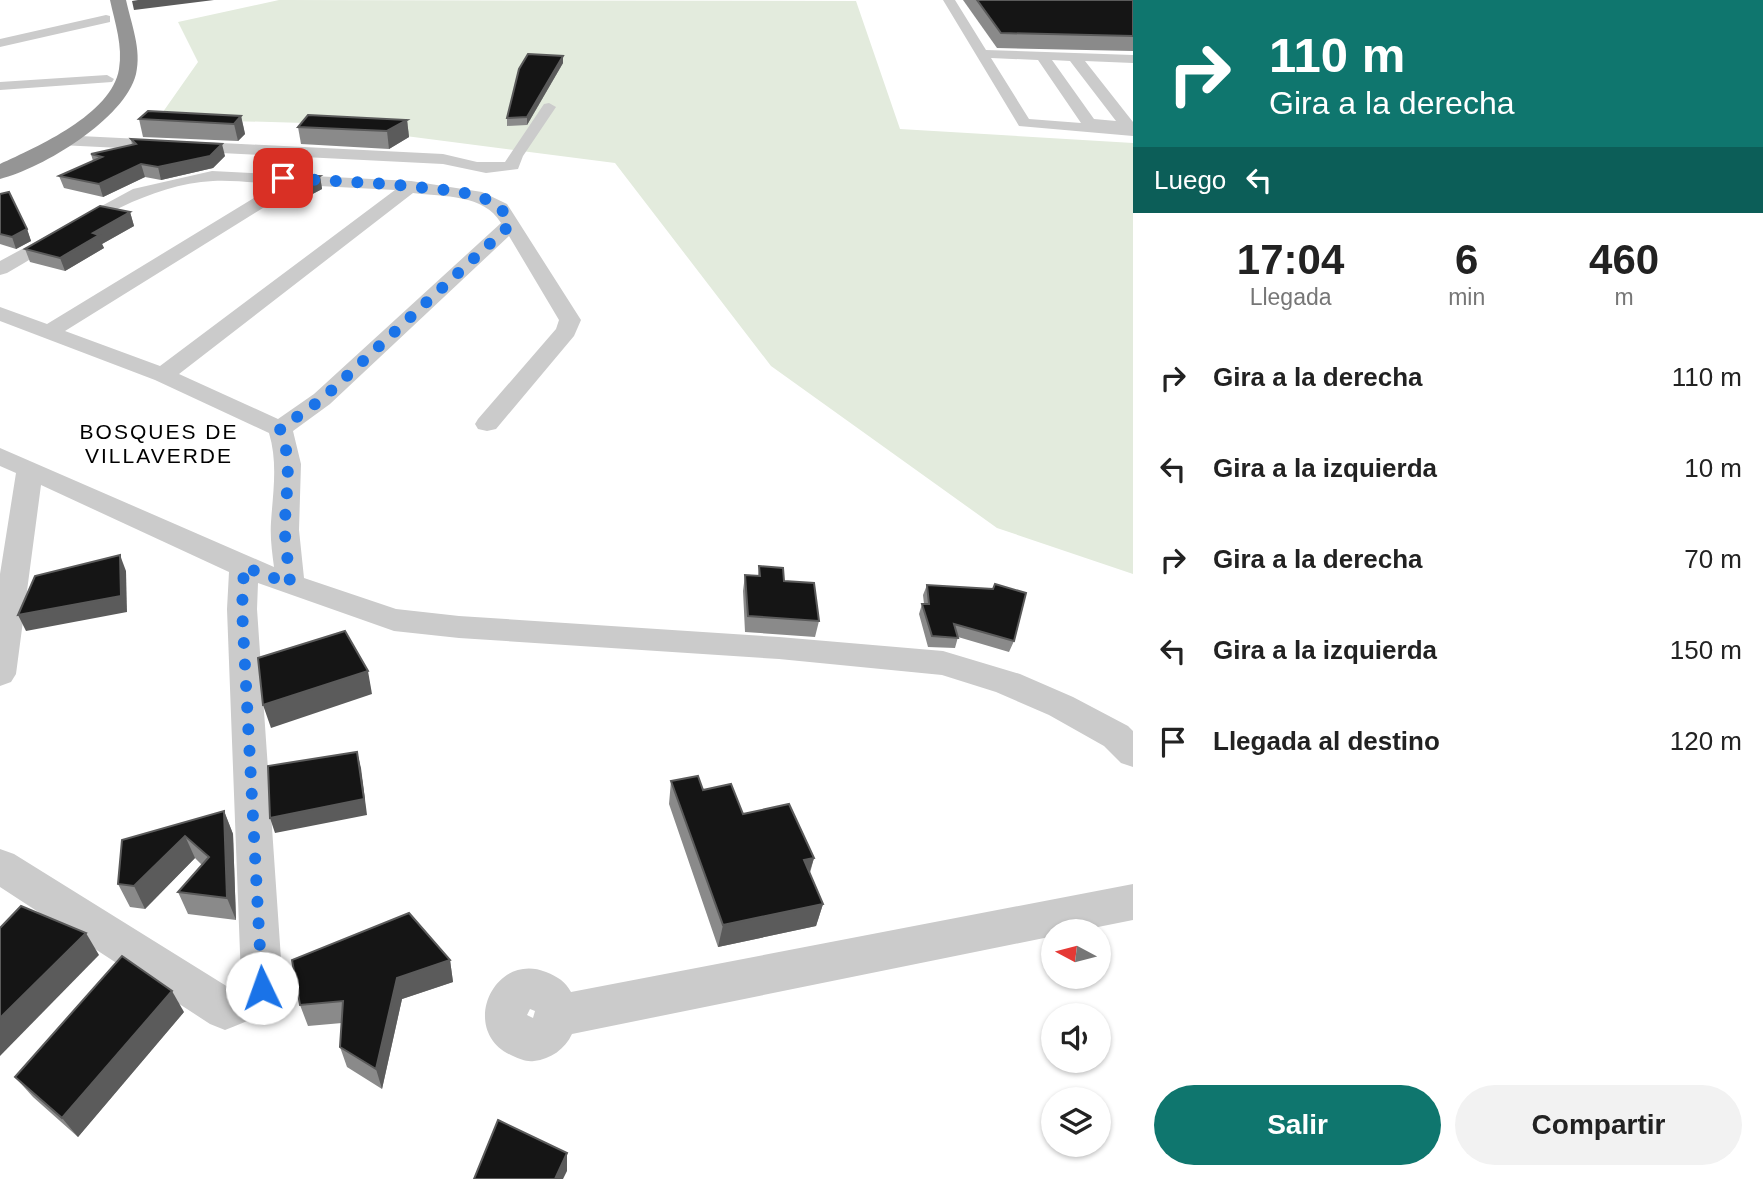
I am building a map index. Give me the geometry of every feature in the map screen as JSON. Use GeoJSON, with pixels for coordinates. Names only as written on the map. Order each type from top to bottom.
{"type":"FeatureCollection","features":[{"type":"Feature","properties":{"kind":"highway"},"geometry":{"type":"LineString","coordinates":[[0,172],[60,141],[101,112],[123,85],[128,57],[118,0]]}},
{"type":"Feature","properties":{"kind":"highway"},"geometry":{"type":"LineString","coordinates":[[0,162],[44,137],[93,100],[107,79],[110,50],[104,9]]}},
{"type":"Feature","properties":{"kind":"street"},"geometry":{"type":"LineString","coordinates":[[948,0],[1026,125],[1133,131]]}},
{"type":"Feature","properties":{"kind":"street"},"geometry":{"type":"LineString","coordinates":[[0,43],[104,9]]}},
{"type":"Feature","properties":{"kind":"street"},"geometry":{"type":"LineString","coordinates":[[980,54],[1133,59]]}},
{"type":"Feature","properties":{"kind":"street"},"geometry":{"type":"LineString","coordinates":[[1042,57],[1089,123],[1129,127],[1074,57]]}},
{"type":"Feature","properties":{"kind":"street"},"geometry":{"type":"LineString","coordinates":[[0,86],[107,79]]}},
{"type":"Feature","properties":{"kind":"street"},"geometry":{"type":"LineString","coordinates":[[60,141],[421,158],[484,167],[505,167],[512,165],[515,156],[549,107]]}},
{"type":"Feature","properties":{"kind":"street"},"geometry":{"type":"LineString","coordinates":[[0,269],[139,193],[212,176],[298,178],[411,186],[482,197],[501,208],[570,320],[566,331],[487,424]]}},
{"type":"Feature","properties":{"kind":"street"},"geometry":{"type":"LineString","coordinates":[[49,332],[298,178]]}},
{"type":"Feature","properties":{"kind":"street"},"geometry":{"type":"LineString","coordinates":[[163,375],[411,186]]}},
{"type":"Feature","properties":{"kind":"street"},"geometry":{"type":"LineString","coordinates":[[280,429],[322,399],[510,225]]}},
{"type":"Feature","properties":{"kind":"street"},"geometry":{"type":"LineString","coordinates":[[0,313],[163,375],[280,429],[287,447],[290,472],[284,525],[290,584]]}},
{"type":"Feature","properties":{"kind":"street"},"geometry":{"type":"LineString","coordinates":[[0,456],[244,567],[394,620],[459,627],[779,648],[943,663],[1007,683],[1061,706],[1116,736],[1133,753]]}},
{"type":"Feature","properties":{"kind":"street"},"geometry":{"type":"LineString","coordinates":[[0,674],[30,470]]}},
{"type":"Feature","properties":{"kind":"street"},"geometry":{"type":"LineString","coordinates":[[0,866],[226,1009],[247,1001],[262,988],[242,609],[244,567]]}},
{"type":"Feature","properties":{"kind":"street"},"geometry":{"type":"LineString","coordinates":[[556,1017],[1133,902]]}},
{"type":"Feature","properties":{"kind":"shaded area"},"geometry":{"type":"Polygon","coordinates":[[[279,0],[856,1],[900,129],[1133,143],[1133,574],[997,528],[771,366],[615,163],[305,123],[158,119],[198,62],[178,22],[279,0]]]}},
{"type":"Feature","properties":{"kind":"building"},"geometry":{"type":"Polygon","coordinates":[[[977,0],[1133,0],[1133,36],[1001,33],[977,0]]]}},
{"type":"Feature","properties":{"kind":"building"},"geometry":{"type":"Polygon","coordinates":[[[528,54],[563,56],[527,117],[507,118],[519,69],[528,54]]]}},
{"type":"Feature","properties":{"kind":"building"},"geometry":{"type":"Polygon","coordinates":[[[148,111],[241,116],[234,124],[139,119],[148,111]]]}},
{"type":"Feature","properties":{"kind":"building"},"geometry":{"type":"Polygon","coordinates":[[[308,115],[407,120],[387,131],[298,127],[308,115]]]}},
{"type":"Feature","properties":{"kind":"building"},"geometry":{"type":"Polygon","coordinates":[[[131,139],[222,144],[210,156],[158,167],[141,164],[99,184],[59,176],[102,157],[91,154],[136,144],[131,139]]]}},
{"type":"Feature","properties":{"kind":"building"},"geometry":{"type":"Polygon","coordinates":[[[298,175],[320,176],[303,186],[298,175]]]}},
{"type":"Feature","properties":{"kind":"building"},"geometry":{"type":"Polygon","coordinates":[[[9,192],[27,229],[12,237],[0,234],[0,194],[9,192]]]}},
{"type":"Feature","properties":{"kind":"building"},"geometry":{"type":"Polygon","coordinates":[[[100,206],[130,212],[93,233],[99,235],[60,258],[25,249],[100,206]]]}},
{"type":"Feature","properties":{"kind":"building"},"geometry":{"type":"Polygon","coordinates":[[[120,555],[121,596],[18,615],[35,576],[120,555]]]}},
{"type":"Feature","properties":{"kind":"building"},"geometry":{"type":"Polygon","coordinates":[[[759,566],[783,568],[784,581],[814,583],[819,621],[748,616],[745,575],[760,576],[759,566]]]}},
{"type":"Feature","properties":{"kind":"building"},"geometry":{"type":"Polygon","coordinates":[[[995,584],[1026,593],[1014,641],[954,624],[958,638],[932,636],[922,604],[929,604],[927,585],[993,589],[995,584]]]}},
{"type":"Feature","properties":{"kind":"building"},"geometry":{"type":"Polygon","coordinates":[[[345,631],[368,671],[263,705],[258,658],[345,631]]]}},
{"type":"Feature","properties":{"kind":"building"},"geometry":{"type":"Polygon","coordinates":[[[357,752],[364,799],[270,818],[268,766],[357,752]]]}},
{"type":"Feature","properties":{"kind":"building"},"geometry":{"type":"Polygon","coordinates":[[[698,776],[703,790],[731,784],[743,814],[789,804],[814,858],[804,860],[823,904],[723,925],[671,781],[698,776]]]}},
{"type":"Feature","properties":{"kind":"building"},"geometry":{"type":"Polygon","coordinates":[[[224,811],[227,898],[178,892],[209,857],[185,836],[134,886],[118,884],[122,840],[224,811]]]}},
{"type":"Feature","properties":{"kind":"building"},"geometry":{"type":"Polygon","coordinates":[[[21,906],[86,933],[0,1018],[0,928],[21,906]]]}},
{"type":"Feature","properties":{"kind":"building"},"geometry":{"type":"Polygon","coordinates":[[[409,913],[450,960],[397,978],[376,1069],[340,1047],[343,1001],[300,1005],[292,960],[409,913]]]}},
{"type":"Feature","properties":{"kind":"building"},"geometry":{"type":"Polygon","coordinates":[[[122,956],[172,991],[62,1118],[15,1077],[122,956]]]}},
{"type":"Feature","properties":{"kind":"building"},"geometry":{"type":"Polygon","coordinates":[[[498,1120],[567,1153],[555,1179],[474,1179],[498,1120]]]}},
{"type":"Feature","properties":{"kind":"district","name":"BOSQUES DE VILLAVERDE"},"geometry":{"type":"Point","coordinates":[159,444]}},
{"type":"Feature","properties":{"kind":"route"},"geometry":{"type":"LineString","coordinates":[[262,988],[242,609],[244,567],[290,584],[284,525],[290,472],[287,447],[280,429],[322,399],[510,225],[501,208],[482,197],[456,191],[283,178]]}}]}
